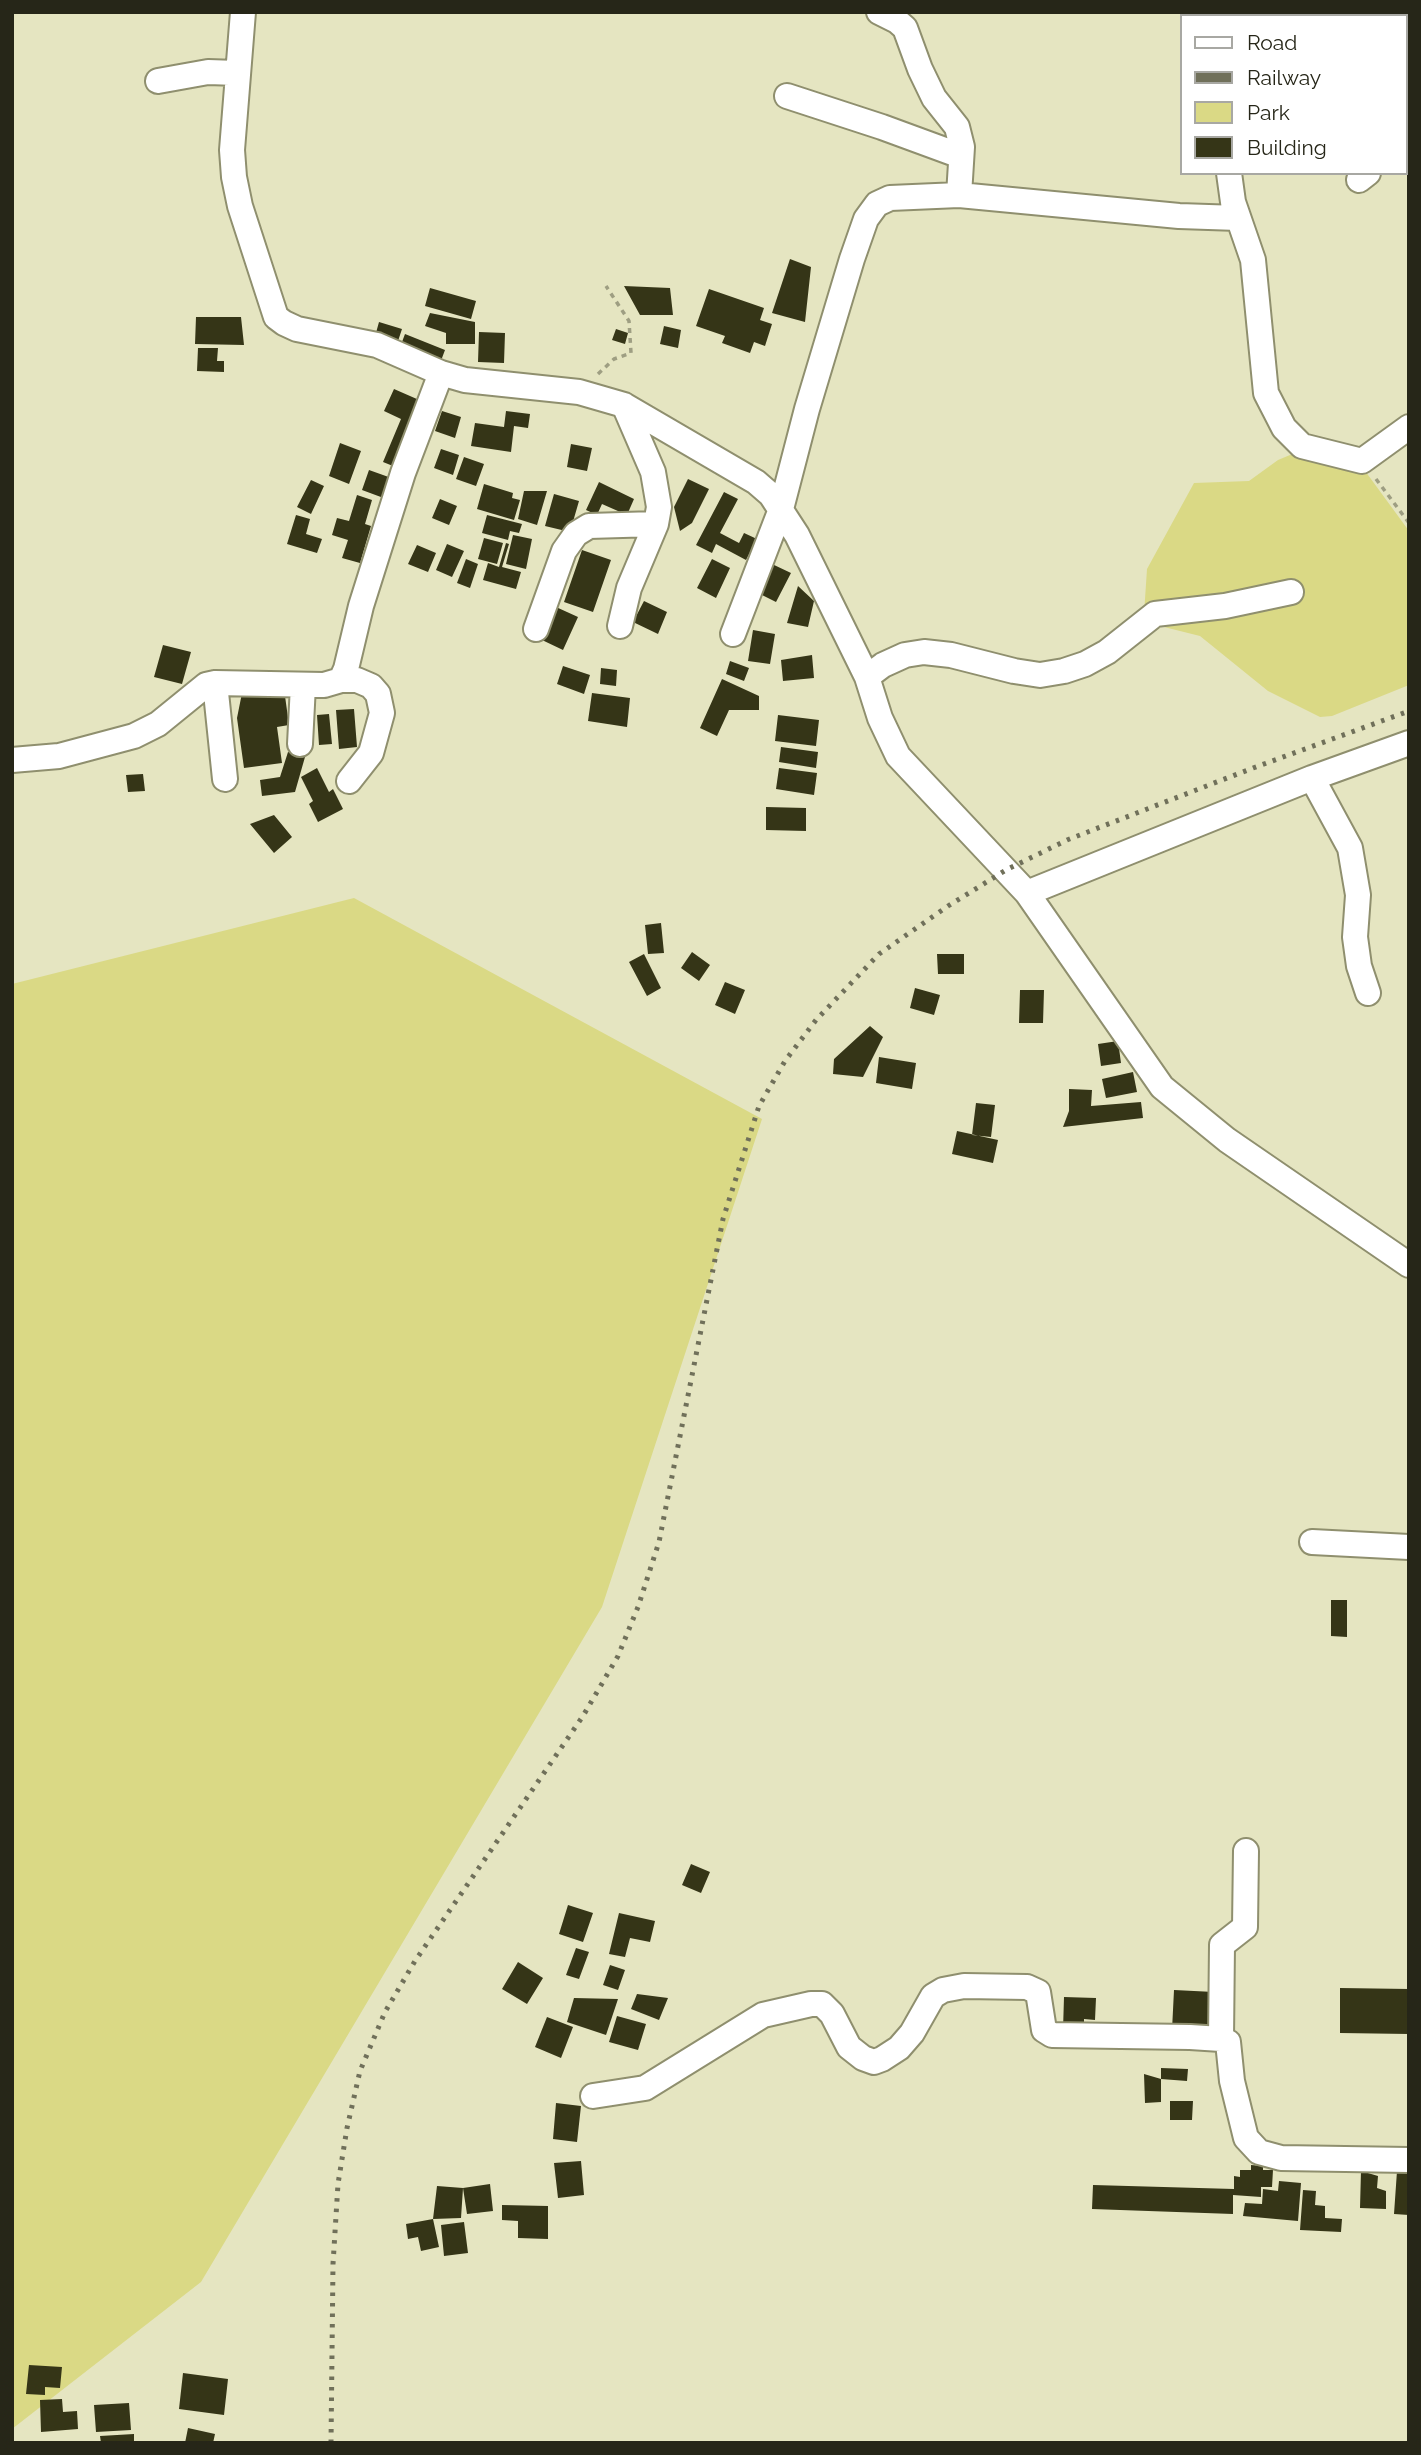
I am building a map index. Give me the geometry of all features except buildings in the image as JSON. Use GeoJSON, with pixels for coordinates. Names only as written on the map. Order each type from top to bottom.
{"type":"FeatureCollection","features":[{"type":"Feature","properties":{"kind":"street"},"geometry":{"type":"LineString","coordinates":[[243,12],[232,150],[234,177],[240,206],[276,317],[297,329],[377,345],[465,380],[579,392],[624,405],[756,482],[771,495],[797,535],[867,677],[880,718],[898,756],[1027,893],[1162,1087],[1227,1140],[1409,1265]]}},
{"type":"Feature","properties":{"kind":"street"},"geometry":{"type":"LineString","coordinates":[[879,12],[897,20],[905,28],[934,98],[957,127],[961,156],[959,195]]}},
{"type":"Feature","properties":{"kind":"street"},"geometry":{"type":"LineString","coordinates":[[158,81],[196,74],[237,73]]}},
{"type":"Feature","properties":{"kind":"street"},"geometry":{"type":"LineString","coordinates":[[787,96],[961,156]]}},
{"type":"Feature","properties":{"kind":"street"},"geometry":{"type":"LineString","coordinates":[[1229,175],[1229,185],[1256,278],[1266,393],[1284,428],[1302,446],[1362,461],[1409,426]]}},
{"type":"Feature","properties":{"kind":"street"},"geometry":{"type":"LineString","coordinates":[[733,634],[780,509],[815,383],[866,219],[877,204],[890,198],[959,195],[1179,216],[1238,218]]}},
{"type":"Feature","properties":{"kind":"street"},"geometry":{"type":"LineString","coordinates":[[341,680],[360,606],[399,486],[442,373]]}},
{"type":"Feature","properties":{"kind":"street"},"geometry":{"type":"LineString","coordinates":[[620,626],[629,588],[656,524],[659,507],[657,486],[624,405]]}},
{"type":"Feature","properties":{"kind":"street"},"geometry":{"type":"LineString","coordinates":[[536,629],[564,551],[576,534],[589,526],[656,524]]}},
{"type":"Feature","properties":{"kind":"street"},"geometry":{"type":"LineString","coordinates":[[867,677],[883,665],[905,655],[925,652],[951,655],[1040,675],[1064,671],[1107,652],[1154,614],[1225,606],[1291,592]]}},
{"type":"Feature","properties":{"kind":"street"},"geometry":{"type":"LineString","coordinates":[[12,760],[59,755],[134,736],[158,724],[196,691],[215,682],[331,685],[341,680],[357,680],[370,686],[378,694],[382,713],[371,753],[349,781]]}},
{"type":"Feature","properties":{"kind":"street"},"geometry":{"type":"LineString","coordinates":[[215,682],[225,779]]}},
{"type":"Feature","properties":{"kind":"street"},"geometry":{"type":"LineString","coordinates":[[300,744],[303,685]]}},
{"type":"Feature","properties":{"kind":"street"},"geometry":{"type":"LineString","coordinates":[[1027,893],[1312,778],[1409,743]]}},
{"type":"Feature","properties":{"kind":"street"},"geometry":{"type":"LineString","coordinates":[[1312,778],[1350,848],[1358,895],[1355,937],[1359,966],[1368,993]]}},
{"type":"Feature","properties":{"kind":"street"},"geometry":{"type":"LineString","coordinates":[[1312,1542],[1409,1547]]}},
{"type":"Feature","properties":{"kind":"street"},"geometry":{"type":"LineString","coordinates":[[1221,2039],[1222,1944],[1245,1927],[1246,1851]]}},
{"type":"Feature","properties":{"kind":"street"},"geometry":{"type":"LineString","coordinates":[[593,2096],[645,2088],[763,2015],[816,2003],[827,2007],[849,2047],[868,2061],[879,2061],[899,2048],[912,2033],[933,1996],[951,1987],[1027,1987],[1037,1990],[1041,1998],[1044,2030],[1052,2035],[1190,2037],[1228,2042],[1230,2071],[1246,2138],[1259,2152],[1281,2158],[1409,2160]]}},
{"type":"Feature","properties":{"kind":"path"},"geometry":{"type":"LineString","coordinates":[[579,392],[614,359],[631,353],[629,321],[606,286]]}},
{"type":"Feature","properties":{"kind":"path"},"geometry":{"type":"LineString","coordinates":[[1362,461],[1409,523]]}},
{"type":"Feature","properties":{"kind":"green space"},"geometry":{"type":"Polygon","coordinates":[[[1302,450],[1360,464],[1409,531],[1409,685],[1332,716],[1320,717],[1268,691],[1200,636],[1152,624],[1144,614],[1147,569],[1194,483],[1249,481],[1278,460],[1302,450]]]}},
{"type":"Feature","properties":{"kind":"green space"},"geometry":{"type":"Polygon","coordinates":[[[354,898],[762,1119],[602,1607],[201,2282],[12,2429],[12,984],[354,898]]]}},
{"type":"Feature","properties":{"kind":"railway"},"geometry":{"type":"LineString","coordinates":[[331,2443],[333,2264],[338,2184],[360,2071],[385,2012],[415,1961],[583,1716],[618,1656],[638,1607],[659,1542],[723,1219],[759,1106],[785,1061],[816,1020],[879,954],[1006,870],[1067,840],[1409,711]]}}]}
